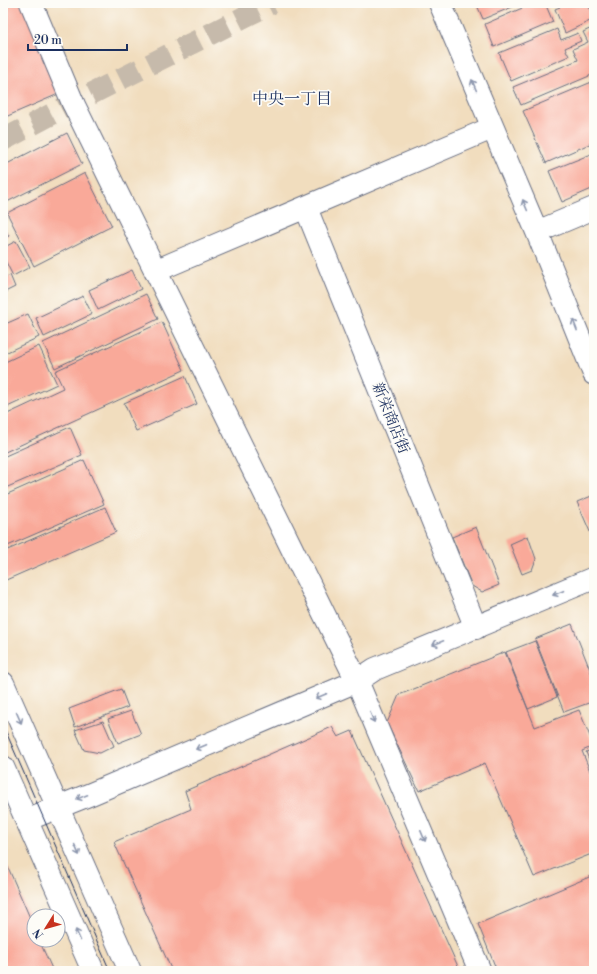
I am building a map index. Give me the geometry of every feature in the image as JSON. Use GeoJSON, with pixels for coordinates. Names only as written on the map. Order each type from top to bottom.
{"type":"FeatureCollection","features":[{"type":"Feature","properties":{"kind":"street"},"geometry":{"type":"LineString","coordinates":[[31,3],[73,103],[357,681],[480,971]]}},
{"type":"Feature","properties":{"kind":"street"},"geometry":{"type":"LineString","coordinates":[[440,3],[537,232],[594,374]]}},
{"type":"Feature","properties":{"kind":"street"},"geometry":{"type":"LineString","coordinates":[[155,271],[492,128]]}},
{"type":"Feature","properties":{"kind":"street","name":"新栄商店街"},"geometry":{"type":"LineString","coordinates":[[306,208],[476,628]]}},
{"type":"Feature","properties":{"kind":"street"},"geometry":{"type":"LineString","coordinates":[[537,232],[594,208]]}},
{"type":"Feature","properties":{"kind":"street"},"geometry":{"type":"LineString","coordinates":[[26,820],[357,681],[375,669],[594,578]]}},
{"type":"Feature","properties":{"kind":"street"},"geometry":{"type":"LineString","coordinates":[[3,683],[130,971]]}},
{"type":"Feature","properties":{"kind":"street"},"geometry":{"type":"LineString","coordinates":[[3,767],[93,971]]}},
{"type":"Feature","properties":{"kind":"building"},"geometry":{"type":"Polygon","coordinates":[[[3,3],[24,3],[63,92],[3,118],[3,3]]]}},
{"type":"Feature","properties":{"kind":"building"},"geometry":{"type":"Polygon","coordinates":[[[476,3],[522,3],[483,19],[476,3]]]}},
{"type":"Feature","properties":{"kind":"building"},"geometry":{"type":"Polygon","coordinates":[[[534,3],[545,3],[553,22],[494,47],[485,24],[534,3]]]}},
{"type":"Feature","properties":{"kind":"building"},"geometry":{"type":"Polygon","coordinates":[[[558,3],[587,3],[594,19],[565,33],[555,9],[560,7],[558,3]]]}},
{"type":"Feature","properties":{"kind":"building"},"geometry":{"type":"Polygon","coordinates":[[[594,27],[594,74],[521,105],[513,87],[578,60],[573,49],[588,42],[583,32],[594,27]]]}},
{"type":"Feature","properties":{"kind":"building"},"geometry":{"type":"Polygon","coordinates":[[[557,29],[561,40],[578,33],[581,41],[565,48],[569,56],[511,81],[499,53],[557,29]]]}},
{"type":"Feature","properties":{"kind":"building"},"geometry":{"type":"Polygon","coordinates":[[[594,81],[594,142],[546,163],[523,111],[594,81]]]}},
{"type":"Feature","properties":{"kind":"building"},"geometry":{"type":"Polygon","coordinates":[[[67,133],[82,164],[3,204],[3,166],[67,133]]]}},
{"type":"Feature","properties":{"kind":"building"},"geometry":{"type":"Polygon","coordinates":[[[594,153],[594,188],[562,202],[549,171],[594,153]]]}},
{"type":"Feature","properties":{"kind":"building"},"geometry":{"type":"Polygon","coordinates":[[[85,173],[112,226],[34,266],[7,213],[85,173]]]}},
{"type":"Feature","properties":{"kind":"building"},"geometry":{"type":"Polygon","coordinates":[[[3,225],[9,236],[3,239],[3,225]]]}},
{"type":"Feature","properties":{"kind":"building"},"geometry":{"type":"Polygon","coordinates":[[[16,241],[30,267],[13,276],[3,256],[3,248],[16,241]]]}},
{"type":"Feature","properties":{"kind":"building"},"geometry":{"type":"Polygon","coordinates":[[[132,270],[141,289],[98,310],[89,290],[132,270]]]}},
{"type":"Feature","properties":{"kind":"building"},"geometry":{"type":"Polygon","coordinates":[[[10,275],[15,287],[3,293],[3,279],[10,275]]]}},
{"type":"Feature","properties":{"kind":"building"},"geometry":{"type":"Polygon","coordinates":[[[146,294],[158,319],[55,368],[43,343],[146,294]]]}},
{"type":"Feature","properties":{"kind":"building"},"geometry":{"type":"Polygon","coordinates":[[[83,296],[92,314],[44,337],[36,318],[83,296]]]}},
{"type":"Feature","properties":{"kind":"building"},"geometry":{"type":"Polygon","coordinates":[[[28,314],[39,337],[3,354],[3,325],[28,314]]]}},
{"type":"Feature","properties":{"kind":"building"},"geometry":{"type":"Polygon","coordinates":[[[162,322],[184,370],[3,453],[3,416],[63,388],[55,371],[162,322]]]}},
{"type":"Feature","properties":{"kind":"building"},"geometry":{"type":"Polygon","coordinates":[[[39,346],[57,384],[3,409],[3,363],[39,346]]]}},
{"type":"Feature","properties":{"kind":"building"},"geometry":{"type":"Polygon","coordinates":[[[185,376],[197,404],[136,431],[124,403],[185,376]]]}},
{"type":"Feature","properties":{"kind":"building"},"geometry":{"type":"Polygon","coordinates":[[[70,427],[82,455],[3,489],[3,457],[70,427]]]}},
{"type":"Feature","properties":{"kind":"building"},"geometry":{"type":"Polygon","coordinates":[[[84,460],[104,504],[3,548],[3,496],[84,460]]]}},
{"type":"Feature","properties":{"kind":"building"},"geometry":{"type":"Polygon","coordinates":[[[594,495],[594,541],[577,502],[594,495]]]}},
{"type":"Feature","properties":{"kind":"building"},"geometry":{"type":"Polygon","coordinates":[[[105,507],[116,532],[6,580],[3,572],[3,552],[105,507]]]}},
{"type":"Feature","properties":{"kind":"building"},"geometry":{"type":"Polygon","coordinates":[[[476,527],[499,585],[482,592],[472,586],[452,537],[476,527]]]}},
{"type":"Feature","properties":{"kind":"building"},"geometry":{"type":"Polygon","coordinates":[[[528,536],[536,559],[532,570],[522,574],[510,544],[528,536]]]}},
{"type":"Feature","properties":{"kind":"building"},"geometry":{"type":"Polygon","coordinates":[[[572,624],[594,680],[594,701],[564,712],[535,639],[572,624]]]}},
{"type":"Feature","properties":{"kind":"building"},"geometry":{"type":"Polygon","coordinates":[[[535,641],[557,697],[528,709],[506,652],[535,641]]]}},
{"type":"Feature","properties":{"kind":"building"},"geometry":{"type":"Polygon","coordinates":[[[505,652],[535,727],[579,710],[594,746],[582,751],[594,781],[594,853],[534,877],[485,763],[419,791],[387,723],[399,695],[505,652]]]}},
{"type":"Feature","properties":{"kind":"building"},"geometry":{"type":"Polygon","coordinates":[[[121,689],[128,707],[75,727],[69,709],[121,689]]]}},
{"type":"Feature","properties":{"kind":"building"},"geometry":{"type":"Polygon","coordinates":[[[131,711],[141,734],[118,743],[108,719],[131,711]]]}},
{"type":"Feature","properties":{"kind":"building"},"geometry":{"type":"Polygon","coordinates":[[[103,721],[114,746],[100,753],[84,750],[75,730],[103,721]]]}},
{"type":"Feature","properties":{"kind":"building"},"geometry":{"type":"Polygon","coordinates":[[[332,727],[338,737],[352,731],[460,971],[172,971],[114,842],[191,809],[185,791],[332,727]]]}},
{"type":"Feature","properties":{"kind":"building"},"geometry":{"type":"Polygon","coordinates":[[[594,749],[594,773],[586,752],[594,749]]]}},
{"type":"Feature","properties":{"kind":"building"},"geometry":{"type":"Polygon","coordinates":[[[3,862],[7,865],[26,909],[26,948],[43,948],[53,971],[3,971],[3,862]]]}},
{"type":"Feature","properties":{"kind":"building"},"geometry":{"type":"Polygon","coordinates":[[[594,875],[594,971],[497,971],[478,924],[594,875]]]}},
{"type":"Feature","properties":{"kind":"tunnel"},"geometry":{"type":"LineString","coordinates":[[3,140],[73,103],[272,3]]}},
{"type":"Feature","properties":{"kind":"tram line"},"geometry":{"type":"LineString","coordinates":[[3,725],[110,971]]}},
{"type":"Feature","properties":{"kind":"district","name":"中央一丁目"},"geometry":{"type":"Point","coordinates":[292,98]}}]}
